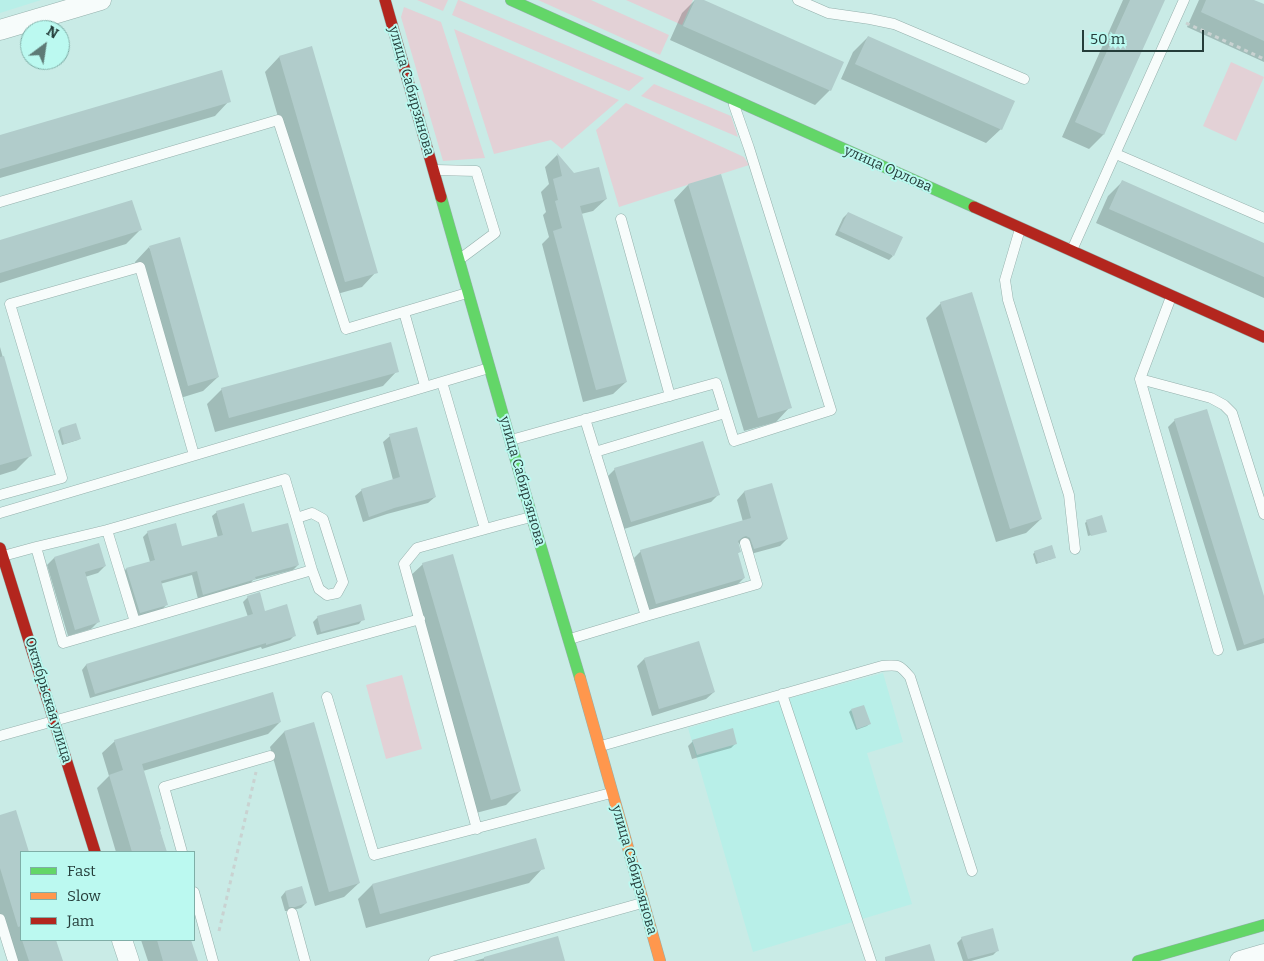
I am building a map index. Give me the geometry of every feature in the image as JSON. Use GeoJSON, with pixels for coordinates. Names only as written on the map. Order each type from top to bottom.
{"type":"FeatureCollection","features":[{"type":"Feature","properties":{"kind":"street"},"geometry":{"type":"LineString","coordinates":[[0,30],[101,0]]}},
{"type":"Feature","properties":{"kind":"street","name":"улица Сабирзянова"},"geometry":{"type":"LineString","coordinates":[[385,0],[660,961]]}},
{"type":"Feature","properties":{"kind":"street","name":"улица Орлова"},"geometry":{"type":"LineString","coordinates":[[512,0],[1264,337]]}},
{"type":"Feature","properties":{"kind":"street","name":"Октябрьская улица"},"geometry":{"type":"LineString","coordinates":[[1,552],[95,851]]}},
{"type":"Feature","properties":{"kind":"street"},"geometry":{"type":"LineString","coordinates":[[1138,961],[1264,925]]}},
{"type":"Feature","properties":{"kind":"street"},"geometry":{"type":"LineString","coordinates":[[122,941],[129,961]]}},
{"type":"Feature","properties":{"kind":"street"},"geometry":{"type":"LineString","coordinates":[[1240,961],[1264,956]]}},
{"type":"Feature","properties":{"kind":"lane"},"geometry":{"type":"LineString","coordinates":[[798,0],[828,13],[894,24],[1024,79]]}},
{"type":"Feature","properties":{"kind":"lane"},"geometry":{"type":"LineString","coordinates":[[1072,251],[1184,0]]}},
{"type":"Feature","properties":{"kind":"lane"},"geometry":{"type":"LineString","coordinates":[[511,440],[716,383],[734,441],[831,410],[732,99]]}},
{"type":"Feature","properties":{"kind":"lane"},"geometry":{"type":"LineString","coordinates":[[0,202],[278,120],[346,329],[469,292]]}},
{"type":"Feature","properties":{"kind":"lane"},"geometry":{"type":"LineString","coordinates":[[1116,154],[1264,218]]}},
{"type":"Feature","properties":{"kind":"lane"},"geometry":{"type":"LineString","coordinates":[[434,170],[476,171],[495,233],[459,260]]}},
{"type":"Feature","properties":{"kind":"lane"},"geometry":{"type":"LineString","coordinates":[[621,218],[670,396]]}},
{"type":"Feature","properties":{"kind":"lane"},"geometry":{"type":"LineString","coordinates":[[1020,228],[1005,280],[1008,300],[1069,495],[1075,549]]}},
{"type":"Feature","properties":{"kind":"lane"},"geometry":{"type":"LineString","coordinates":[[0,495],[62,478],[10,304],[140,267],[194,455]]}},
{"type":"Feature","properties":{"kind":"lane"},"geometry":{"type":"LineString","coordinates":[[1172,296],[1140,379],[1218,650]]}},
{"type":"Feature","properties":{"kind":"lane"},"geometry":{"type":"LineString","coordinates":[[404,312],[425,386]]}},
{"type":"Feature","properties":{"kind":"lane"},"geometry":{"type":"LineString","coordinates":[[0,513],[490,368]]}},
{"type":"Feature","properties":{"kind":"lane"},"geometry":{"type":"LineString","coordinates":[[1140,379],[1211,398],[1224,405],[1232,413],[1264,514]]}},
{"type":"Feature","properties":{"kind":"lane"},"geometry":{"type":"LineString","coordinates":[[442,382],[485,529]]}},
{"type":"Feature","properties":{"kind":"lane"},"geometry":{"type":"LineString","coordinates":[[595,452],[725,413]]}},
{"type":"Feature","properties":{"kind":"lane"},"geometry":{"type":"LineString","coordinates":[[584,419],[646,616]]}},
{"type":"Feature","properties":{"kind":"lane"},"geometry":{"type":"LineString","coordinates":[[1,552],[36,548],[107,530],[285,479],[312,570],[319,589],[327,595],[337,593],[343,582],[323,519],[312,513],[297,518]]}},
{"type":"Feature","properties":{"kind":"lane"},"geometry":{"type":"LineString","coordinates":[[477,828],[404,564],[417,548],[532,517]]}},
{"type":"Feature","properties":{"kind":"lane"},"geometry":{"type":"LineString","coordinates":[[107,530],[135,622]]}},
{"type":"Feature","properties":{"kind":"lane"},"geometry":{"type":"LineString","coordinates":[[569,639],[757,584],[745,544]]}},
{"type":"Feature","properties":{"kind":"lane"},"geometry":{"type":"LineString","coordinates":[[36,548],[63,643],[312,570]]}},
{"type":"Feature","properties":{"kind":"lane"},"geometry":{"type":"LineString","coordinates":[[0,592],[13,589]]}},
{"type":"Feature","properties":{"kind":"lane"},"geometry":{"type":"LineString","coordinates":[[0,736],[420,619]]}},
{"type":"Feature","properties":{"kind":"lane"},"geometry":{"type":"LineString","coordinates":[[600,746],[882,666],[896,665],[903,668],[910,677],[972,871]]}},
{"type":"Feature","properties":{"kind":"lane"},"geometry":{"type":"LineString","coordinates":[[782,694],[872,961]]}},
{"type":"Feature","properties":{"kind":"lane"},"geometry":{"type":"LineString","coordinates":[[327,697],[374,855],[612,793]]}},
{"type":"Feature","properties":{"kind":"lane"},"geometry":{"type":"LineString","coordinates":[[182,851],[164,787],[270,756]]}},
{"type":"Feature","properties":{"kind":"lane"},"geometry":{"type":"LineString","coordinates":[[195,896],[213,959]]}},
{"type":"Feature","properties":{"kind":"lane"},"geometry":{"type":"LineString","coordinates":[[434,961],[643,903]]}},
{"type":"Feature","properties":{"kind":"lane"},"geometry":{"type":"LineString","coordinates":[[292,913],[305,961]]}},
{"type":"Feature","properties":{"kind":"lane"},"geometry":{"type":"LineString","coordinates":[[0,920],[13,961]]}},
{"type":"Feature","properties":{"kind":"path"},"geometry":{"type":"LineString","coordinates":[[1176,18],[1264,59]]}},
{"type":"Feature","properties":{"kind":"path"},"geometry":{"type":"LineString","coordinates":[[213,959],[259,759]]}},
{"type":"Feature","properties":{"kind":"shaded area"},"geometry":{"type":"Polygon","coordinates":[[[0,0],[41,0],[0,13],[0,0]]]}},
{"type":"Feature","properties":{"kind":"shaded area"},"geometry":{"type":"Polygon","coordinates":[[[417,0],[448,0],[443,11],[417,0]]]}},
{"type":"Feature","properties":{"kind":"shaded area"},"geometry":{"type":"Polygon","coordinates":[[[458,0],[644,78],[629,91],[452,15],[458,0]]]}},
{"type":"Feature","properties":{"kind":"shaded area"},"geometry":{"type":"Polygon","coordinates":[[[538,0],[591,0],[669,35],[660,55],[538,0]]]}},
{"type":"Feature","properties":{"kind":"shaded area"},"geometry":{"type":"Polygon","coordinates":[[[626,0],[693,0],[682,25],[626,0]]]}},
{"type":"Feature","properties":{"kind":"shaded area"},"geometry":{"type":"Polygon","coordinates":[[[404,7],[441,22],[485,158],[443,161],[401,17],[404,7]]]}},
{"type":"Feature","properties":{"kind":"shaded area"},"geometry":{"type":"Polygon","coordinates":[[[454,29],[619,100],[562,149],[551,140],[494,154],[454,29]]]}},
{"type":"Feature","properties":{"kind":"shaded area"},"geometry":{"type":"Polygon","coordinates":[[[1231,62],[1264,77],[1236,141],[1203,126],[1231,62]]]}},
{"type":"Feature","properties":{"kind":"shaded area"},"geometry":{"type":"Polygon","coordinates":[[[654,84],[731,116],[738,137],[641,96],[654,84]]]}},
{"type":"Feature","properties":{"kind":"shaded area"},"geometry":{"type":"Polygon","coordinates":[[[626,103],[744,157],[749,165],[619,207],[596,130],[626,103]]]}},
{"type":"Feature","properties":{"kind":"shaded area"},"geometry":{"type":"Polygon","coordinates":[[[883,673],[903,742],[867,753],[912,904],[753,952],[688,728],[883,673]]]}},
{"type":"Feature","properties":{"kind":"shaded area"},"geometry":{"type":"Polygon","coordinates":[[[402,675],[422,749],[386,759],[366,685],[402,675]]]}},
{"type":"Feature","properties":{"kind":"building"},"geometry":{"type":"Polygon","coordinates":[[[695,0],[704,0],[844,62],[831,91],[683,26],[695,0]]]}},
{"type":"Feature","properties":{"kind":"building"},"geometry":{"type":"Polygon","coordinates":[[[1130,0],[1165,0],[1104,135],[1075,122],[1130,0]]]}},
{"type":"Feature","properties":{"kind":"building"},"geometry":{"type":"Polygon","coordinates":[[[1206,0],[1254,0],[1264,4],[1264,41],[1201,12],[1206,0]]]}},
{"type":"Feature","properties":{"kind":"building"},"geometry":{"type":"Polygon","coordinates":[[[868,36],[1015,101],[1002,130],[855,64],[868,36]]]}},
{"type":"Feature","properties":{"kind":"building"},"geometry":{"type":"Polygon","coordinates":[[[312,46],[378,273],[345,282],[279,56],[312,46]]]}},
{"type":"Feature","properties":{"kind":"building"},"geometry":{"type":"Polygon","coordinates":[[[222,70],[231,102],[0,169],[0,135],[222,70]]]}},
{"type":"Feature","properties":{"kind":"building"},"geometry":{"type":"Polygon","coordinates":[[[557,153],[574,173],[599,167],[607,199],[580,206],[627,382],[596,390],[553,231],[562,228],[555,201],[558,200],[553,179],[562,176],[557,153]]]}},
{"type":"Feature","properties":{"kind":"building"},"geometry":{"type":"Polygon","coordinates":[[[721,174],[792,408],[758,418],[688,184],[721,174]]]}},
{"type":"Feature","properties":{"kind":"building"},"geometry":{"type":"Polygon","coordinates":[[[1122,180],[1264,243],[1264,277],[1109,209],[1122,180]]]}},
{"type":"Feature","properties":{"kind":"building"},"geometry":{"type":"Polygon","coordinates":[[[132,200],[142,230],[0,273],[0,240],[132,200]]]}},
{"type":"Feature","properties":{"kind":"building"},"geometry":{"type":"Polygon","coordinates":[[[848,212],[903,237],[894,256],[839,231],[848,212]]]}},
{"type":"Feature","properties":{"kind":"building"},"geometry":{"type":"Polygon","coordinates":[[[180,237],[219,377],[188,386],[149,246],[180,237]]]}},
{"type":"Feature","properties":{"kind":"building"},"geometry":{"type":"Polygon","coordinates":[[[972,292],[1042,519],[1010,529],[940,302],[972,292]]]}},
{"type":"Feature","properties":{"kind":"building"},"geometry":{"type":"Polygon","coordinates":[[[391,342],[399,372],[229,418],[221,388],[391,342]]]}},
{"type":"Feature","properties":{"kind":"building"},"geometry":{"type":"Polygon","coordinates":[[[4,356],[32,456],[0,465],[0,357],[4,356]]]}},
{"type":"Feature","properties":{"kind":"building"},"geometry":{"type":"Polygon","coordinates":[[[1207,409],[1264,596],[1264,638],[1244,645],[1174,419],[1207,409]]]}},
{"type":"Feature","properties":{"kind":"building"},"geometry":{"type":"Polygon","coordinates":[[[76,423],[81,439],[64,444],[60,428],[76,423]]]}},
{"type":"Feature","properties":{"kind":"building"},"geometry":{"type":"Polygon","coordinates":[[[417,427],[436,497],[369,517],[361,489],[400,477],[389,434],[417,427]]]}},
{"type":"Feature","properties":{"kind":"building"},"geometry":{"type":"Polygon","coordinates":[[[703,441],[720,495],[631,522],[614,468],[703,441]]]}},
{"type":"Feature","properties":{"kind":"building"},"geometry":{"type":"Polygon","coordinates":[[[772,483],[788,539],[754,549],[750,538],[743,537],[738,541],[741,552],[738,553],[745,578],[656,604],[640,550],[751,518],[744,491],[772,483]]]}},
{"type":"Feature","properties":{"kind":"building"},"geometry":{"type":"Polygon","coordinates":[[[244,503],[252,532],[288,523],[299,565],[255,577],[256,579],[203,595],[197,571],[161,581],[168,605],[140,613],[126,568],[155,560],[147,531],[176,523],[182,546],[223,535],[216,511],[244,503]]]}},
{"type":"Feature","properties":{"kind":"building"},"geometry":{"type":"Polygon","coordinates":[[[1102,515],[1107,532],[1091,536],[1086,520],[1102,515]]]}},
{"type":"Feature","properties":{"kind":"building"},"geometry":{"type":"Polygon","coordinates":[[[99,543],[106,566],[85,572],[100,622],[75,630],[54,557],[99,543]]]}},
{"type":"Feature","properties":{"kind":"building"},"geometry":{"type":"Polygon","coordinates":[[[1052,545],[1056,558],[1038,563],[1034,551],[1052,545]]]}},
{"type":"Feature","properties":{"kind":"building"},"geometry":{"type":"Polygon","coordinates":[[[453,554],[521,791],[491,800],[422,563],[453,554]]]}},
{"type":"Feature","properties":{"kind":"building"},"geometry":{"type":"Polygon","coordinates":[[[260,592],[265,611],[287,604],[296,636],[266,645],[266,643],[95,694],[86,664],[253,614],[247,596],[260,592]]]}},
{"type":"Feature","properties":{"kind":"building"},"geometry":{"type":"Polygon","coordinates":[[[361,604],[365,620],[321,632],[317,616],[361,604]]]}},
{"type":"Feature","properties":{"kind":"building"},"geometry":{"type":"Polygon","coordinates":[[[699,641],[715,692],[659,709],[644,658],[699,641]]]}},
{"type":"Feature","properties":{"kind":"building"},"geometry":{"type":"Polygon","coordinates":[[[273,692],[281,722],[142,764],[167,851],[132,851],[109,775],[123,770],[114,740],[273,692]]]}},
{"type":"Feature","properties":{"kind":"building"},"geometry":{"type":"Polygon","coordinates":[[[864,705],[871,724],[857,729],[851,709],[864,705]]]}},
{"type":"Feature","properties":{"kind":"building"},"geometry":{"type":"Polygon","coordinates":[[[314,722],[360,883],[329,892],[284,731],[314,722]]]}},
{"type":"Feature","properties":{"kind":"building"},"geometry":{"type":"Polygon","coordinates":[[[733,728],[737,744],[697,755],[692,740],[733,728]]]}},
{"type":"Feature","properties":{"kind":"building"},"geometry":{"type":"Polygon","coordinates":[[[16,810],[29,851],[20,851],[20,926],[18,927],[0,868],[0,815],[16,810]]]}},
{"type":"Feature","properties":{"kind":"building"},"geometry":{"type":"Polygon","coordinates":[[[536,838],[545,869],[380,914],[372,884],[536,838]]]}},
{"type":"Feature","properties":{"kind":"building"},"geometry":{"type":"Polygon","coordinates":[[[302,886],[307,903],[289,907],[285,891],[302,886]]]}},
{"type":"Feature","properties":{"kind":"building"},"geometry":{"type":"Polygon","coordinates":[[[993,928],[999,951],[968,959],[961,937],[993,928]]]}},
{"type":"Feature","properties":{"kind":"building"},"geometry":{"type":"Polygon","coordinates":[[[558,936],[565,961],[484,961],[484,957],[558,936]]]}},
{"type":"Feature","properties":{"kind":"building"},"geometry":{"type":"Polygon","coordinates":[[[22,941],[56,941],[63,961],[29,961],[22,941]]]}},
{"type":"Feature","properties":{"kind":"building"},"geometry":{"type":"Polygon","coordinates":[[[157,941],[191,941],[198,961],[163,961],[157,941]]]}},
{"type":"Feature","properties":{"kind":"building"},"geometry":{"type":"Polygon","coordinates":[[[930,944],[935,961],[885,961],[885,957],[930,944]]]}},
{"type":"Feature","properties":{"kind":"traffic: fast"},"geometry":{"type":"LineString","coordinates":[[511,0],[974,207]]}},
{"type":"Feature","properties":{"kind":"traffic: fast"},"geometry":{"type":"LineString","coordinates":[[441,197],[580,678]]}},
{"type":"Feature","properties":{"kind":"traffic: fast"},"geometry":{"type":"LineString","coordinates":[[1138,961],[1264,925]]}},
{"type":"Feature","properties":{"kind":"traffic: slow"},"geometry":{"type":"LineString","coordinates":[[580,678],[660,961]]}},
{"type":"Feature","properties":{"kind":"traffic: jam"},"geometry":{"type":"LineString","coordinates":[[385,0],[441,197]]}},
{"type":"Feature","properties":{"kind":"traffic: jam"},"geometry":{"type":"LineString","coordinates":[[974,207],[1264,337]]}},
{"type":"Feature","properties":{"kind":"traffic: jam"},"geometry":{"type":"LineString","coordinates":[[0,548],[95,851]]}}]}
